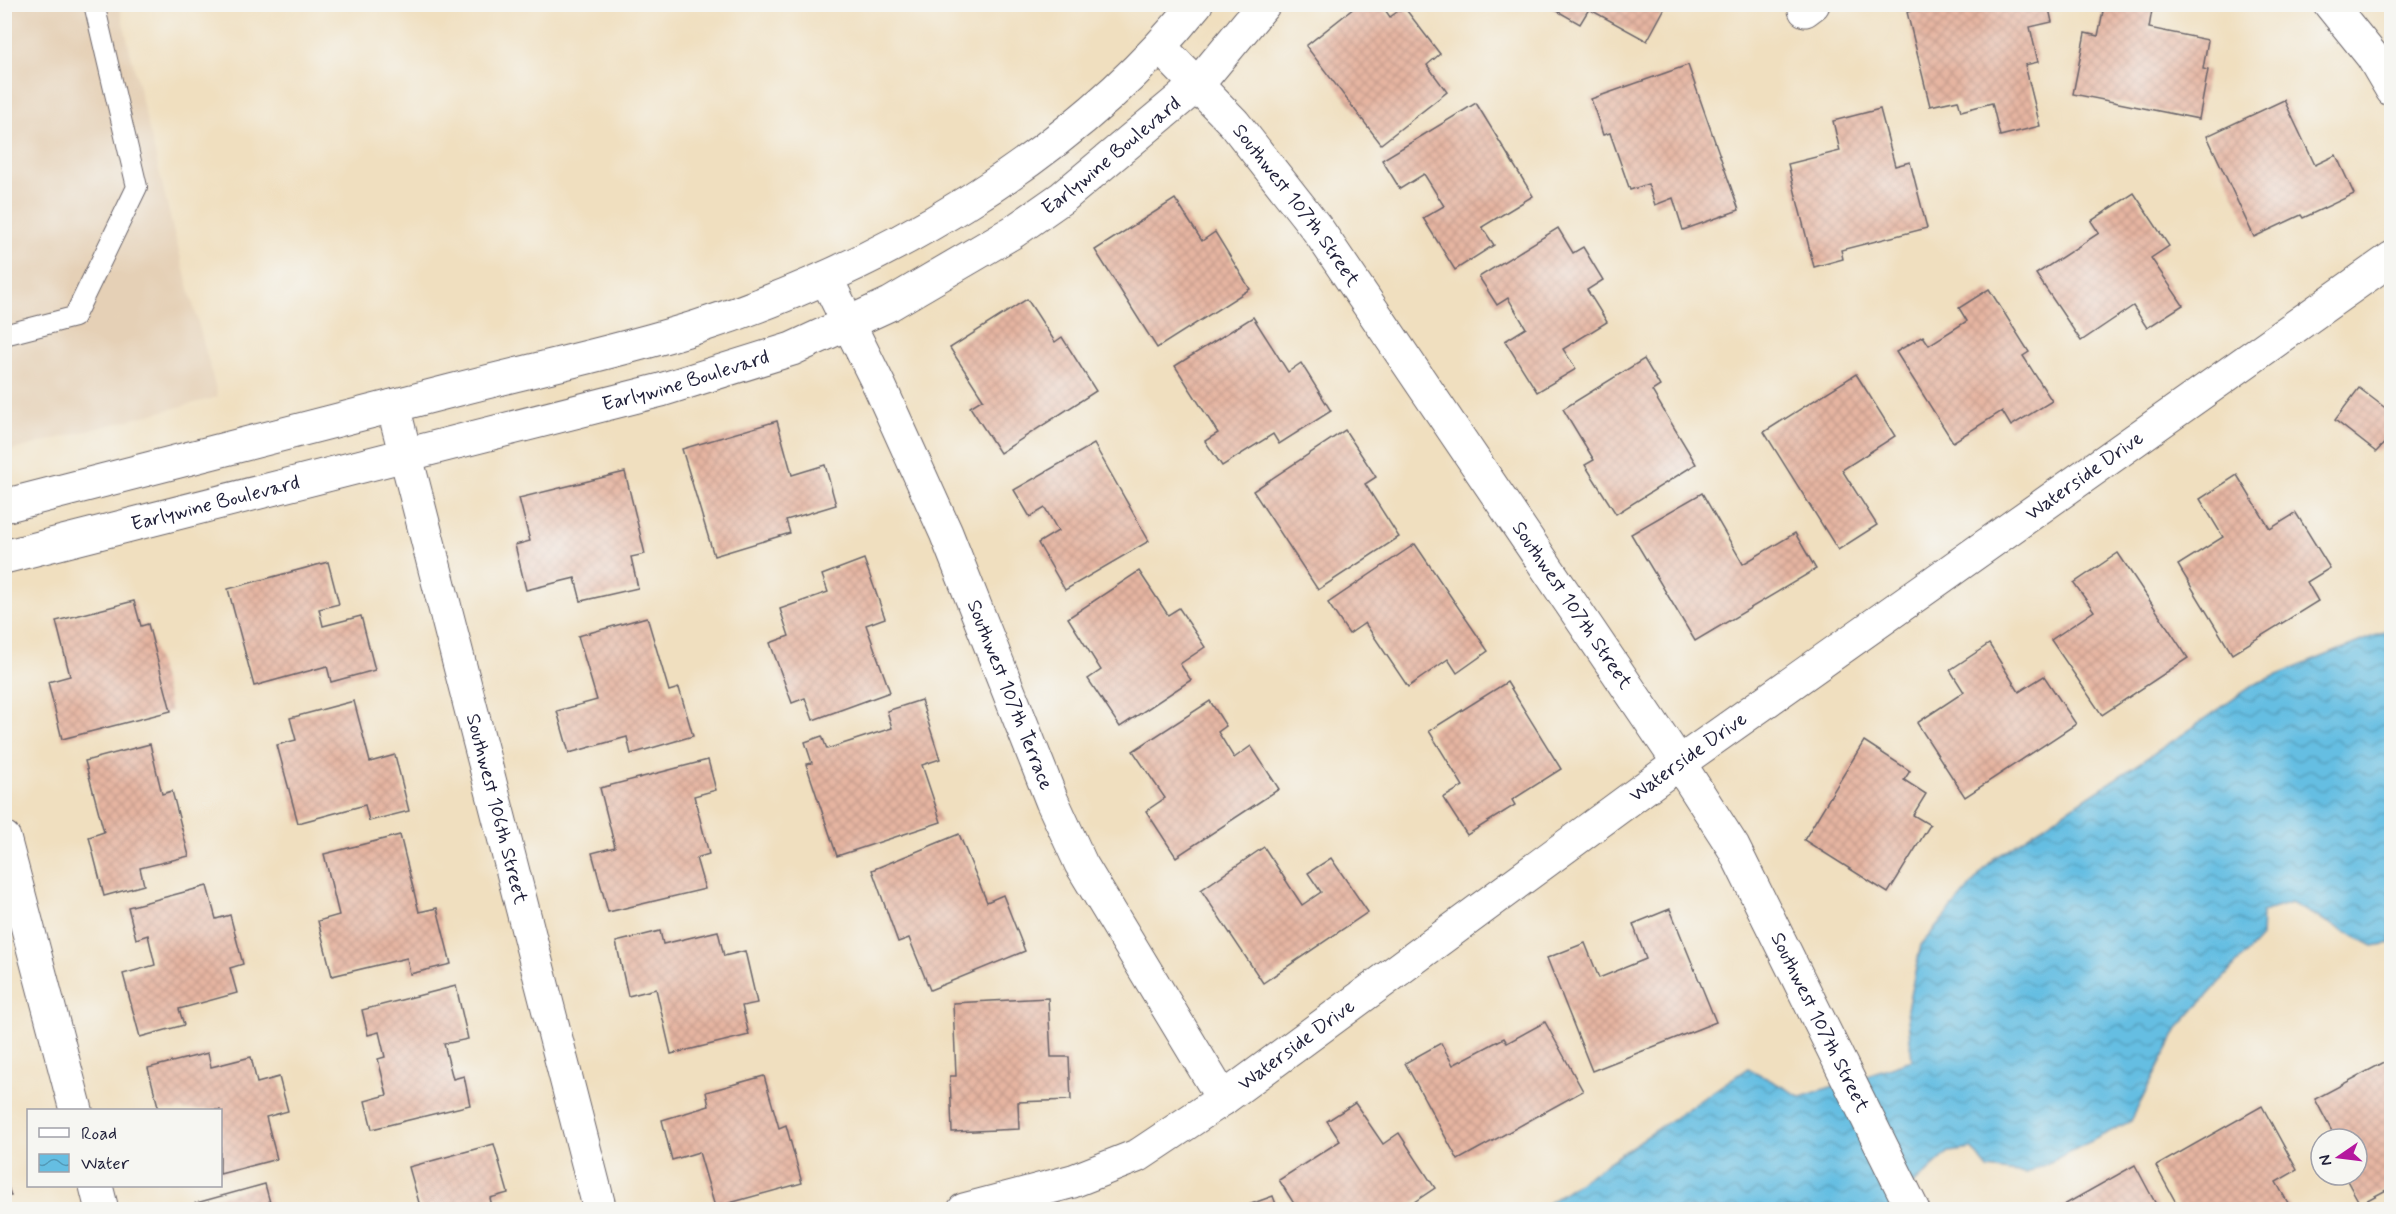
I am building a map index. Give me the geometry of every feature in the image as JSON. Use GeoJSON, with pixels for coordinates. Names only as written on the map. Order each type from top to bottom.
{"type":"FeatureCollection","features":[{"type":"Feature","properties":{"kind":"street"},"geometry":{"type":"LineString","coordinates":[[4,506],[694,328],[826,278],[945,215],[1057,139],[1161,48],[1196,4]]}},
{"type":"Feature","properties":{"kind":"street","name":"Earlywine Boulevard"},"geometry":{"type":"LineString","coordinates":[[4,557],[661,390],[792,349],[890,304],[1013,232],[1064,197],[1197,85],[1264,4]]}},
{"type":"Feature","properties":{"kind":"street"},"geometry":{"type":"LineString","coordinates":[[2330,4],[2372,56],[2391,90]]}},
{"type":"Feature","properties":{"kind":"street","name":"Southwest 107th Street"},"geometry":{"type":"LineString","coordinates":[[1161,48],[1268,164],[1318,230],[1679,763],[1733,847],[1913,1209]]}},
{"type":"Feature","properties":{"kind":"street","name":"Waterside Drive"},"geometry":{"type":"LineString","coordinates":[[964,1209],[1073,1181],[1139,1155],[1222,1099],[1679,763],[2391,258]]}},
{"type":"Feature","properties":{"kind":"street","name":"Southwest 107th Terrace"},"geometry":{"type":"LineString","coordinates":[[826,278],[946,533],[1040,770],[1081,864],[1222,1099]]}},
{"type":"Feature","properties":{"kind":"street","name":"Southwest 106th Street"},"geometry":{"type":"LineString","coordinates":[[393,406],[600,1209]]}},
{"type":"Feature","properties":{"kind":"street"},"geometry":{"type":"LineString","coordinates":[[4,838],[76,1109]]}},
{"type":"Feature","properties":{"kind":"street"},"geometry":{"type":"LineString","coordinates":[[96,1187],[102,1209]]}},
{"type":"Feature","properties":{"kind":"lane"},"geometry":{"type":"LineString","coordinates":[[4,335],[74,317],[137,187],[94,4]]}},
{"type":"Feature","properties":{"kind":"shaded area"},"geometry":{"type":"Polygon","coordinates":[[[5,5],[119,5],[173,229],[218,397],[5,452],[5,5]]]}},
{"type":"Feature","properties":{"kind":"water"},"geometry":{"type":"Polygon","coordinates":[[[2391,629],[2391,943],[2373,946],[2291,903],[2262,912],[2261,937],[2179,1027],[2131,1121],[2026,1174],[1988,1169],[1972,1149],[1949,1152],[1887,1209],[1538,1210],[1748,1068],[1801,1097],[1912,1060],[1907,1009],[1921,945],[1993,859],[2182,735],[2255,684],[2391,629]]]}},
{"type":"Feature","properties":{"kind":"building"},"geometry":{"type":"Polygon","coordinates":[[[1359,4],[1381,4],[1390,17],[1404,7],[1440,54],[1427,65],[1447,92],[1381,144],[1306,46],[1359,4]]]}},
{"type":"Feature","properties":{"kind":"building"},"geometry":{"type":"Polygon","coordinates":[[[1545,4],[1667,4],[1647,41],[1589,9],[1580,24],[1545,4]]]}},
{"type":"Feature","properties":{"kind":"building"},"geometry":{"type":"Polygon","coordinates":[[[1940,4],[2048,4],[2052,22],[2030,27],[2038,62],[2025,65],[2040,126],[2000,136],[1992,103],[1961,111],[1958,100],[1930,106],[1907,12],[1940,4]]]}},
{"type":"Feature","properties":{"kind":"building"},"geometry":{"type":"Polygon","coordinates":[[[2092,4],[2153,4],[2149,28],[2208,40],[2203,69],[2208,70],[2199,119],[2073,94],[2085,33],[2098,36],[2103,11],[2091,9],[2092,4]]]}},
{"type":"Feature","properties":{"kind":"building"},"geometry":{"type":"Polygon","coordinates":[[[1688,65],[1739,210],[1683,230],[1673,198],[1655,205],[1648,184],[1630,190],[1610,133],[1603,135],[1591,99],[1688,65]]]}},
{"type":"Feature","properties":{"kind":"building"},"geometry":{"type":"Polygon","coordinates":[[[2284,100],[2315,165],[2336,155],[2354,194],[2303,218],[2301,215],[2254,237],[2207,136],[2284,100]]]}},
{"type":"Feature","properties":{"kind":"building"},"geometry":{"type":"Polygon","coordinates":[[[1476,103],[1533,196],[1482,227],[1494,245],[1455,270],[1423,218],[1444,206],[1424,174],[1400,189],[1382,160],[1476,103]]]}},
{"type":"Feature","properties":{"kind":"building"},"geometry":{"type":"Polygon","coordinates":[[[1880,109],[1895,166],[1910,162],[1927,228],[1841,250],[1843,259],[1814,267],[1788,164],[1840,151],[1833,121],[1880,109]]]}},
{"type":"Feature","properties":{"kind":"building"},"geometry":{"type":"Polygon","coordinates":[[[2134,193],[2169,246],[2151,258],[2183,305],[2147,328],[2133,306],[2081,341],[2036,274],[2099,233],[2091,221],[2134,193]]]}},
{"type":"Feature","properties":{"kind":"building"},"geometry":{"type":"Polygon","coordinates":[[[1175,199],[1202,241],[1215,232],[1250,289],[1157,348],[1095,250],[1175,199]]]}},
{"type":"Feature","properties":{"kind":"building"},"geometry":{"type":"Polygon","coordinates":[[[1558,228],[1573,253],[1583,247],[1603,280],[1587,290],[1607,322],[1563,349],[1576,369],[1537,392],[1505,341],[1526,328],[1508,298],[1497,305],[1479,277],[1558,228]]]}},
{"type":"Feature","properties":{"kind":"building"},"geometry":{"type":"Polygon","coordinates":[[[1989,289],[2029,352],[2023,356],[2052,401],[2011,426],[2002,411],[1953,442],[1896,352],[1923,336],[1929,345],[1967,321],[1959,308],[1989,289]]]}},
{"type":"Feature","properties":{"kind":"building"},"geometry":{"type":"Polygon","coordinates":[[[1027,299],[1055,342],[1062,337],[1096,391],[1000,453],[970,407],[983,399],[950,348],[1027,299]]]}},
{"type":"Feature","properties":{"kind":"building"},"geometry":{"type":"Polygon","coordinates":[[[1253,317],[1288,372],[1301,363],[1331,411],[1279,444],[1273,434],[1222,466],[1205,441],[1218,433],[1175,366],[1253,317]]]}},
{"type":"Feature","properties":{"kind":"building"},"geometry":{"type":"Polygon","coordinates":[[[1644,359],[1660,386],[1652,391],[1696,464],[1616,514],[1585,465],[1594,460],[1563,409],[1644,359]]]}},
{"type":"Feature","properties":{"kind":"building"},"geometry":{"type":"Polygon","coordinates":[[[1856,374],[1895,436],[1842,470],[1877,525],[1838,550],[1764,432],[1856,374]]]}},
{"type":"Feature","properties":{"kind":"building"},"geometry":{"type":"Polygon","coordinates":[[[2359,388],[2392,413],[2392,435],[2376,452],[2335,420],[2359,388]]]}},
{"type":"Feature","properties":{"kind":"building"},"geometry":{"type":"Polygon","coordinates":[[[777,421],[792,475],[825,465],[836,505],[786,520],[790,533],[714,556],[682,449],[777,421]]]}},
{"type":"Feature","properties":{"kind":"building"},"geometry":{"type":"Polygon","coordinates":[[[1345,430],[1376,477],[1365,484],[1399,537],[1318,590],[1253,491],[1345,430]]]}},
{"type":"Feature","properties":{"kind":"building"},"geometry":{"type":"Polygon","coordinates":[[[1094,444],[1149,541],[1065,590],[1038,543],[1058,531],[1045,508],[1030,517],[1014,490],[1094,444]]]}},
{"type":"Feature","properties":{"kind":"building"},"geometry":{"type":"Polygon","coordinates":[[[625,472],[645,554],[631,557],[638,588],[581,601],[575,578],[526,590],[515,545],[530,541],[519,498],[625,472]]]}},
{"type":"Feature","properties":{"kind":"building"},"geometry":{"type":"Polygon","coordinates":[[[2237,475],[2270,529],[2296,513],[2330,568],[2307,582],[2318,601],[2232,654],[2178,565],[2223,537],[2200,499],[2237,475]]]}},
{"type":"Feature","properties":{"kind":"building"},"geometry":{"type":"Polygon","coordinates":[[[1702,493],[1743,564],[1795,533],[1816,569],[1695,641],[1631,534],[1702,493]]]}},
{"type":"Feature","properties":{"kind":"building"},"geometry":{"type":"Polygon","coordinates":[[[1415,544],[1488,651],[1457,673],[1448,659],[1408,687],[1365,623],[1349,634],[1328,603],[1415,544]]]}},
{"type":"Feature","properties":{"kind":"building"},"geometry":{"type":"Polygon","coordinates":[[[2118,553],[2188,658],[2102,715],[2051,640],[2094,611],[2074,583],[2118,553]]]}},
{"type":"Feature","properties":{"kind":"building"},"geometry":{"type":"Polygon","coordinates":[[[864,559],[885,618],[866,625],[890,692],[813,720],[805,698],[792,703],[770,643],[789,636],[780,609],[828,592],[822,575],[864,559]]]}},
{"type":"Feature","properties":{"kind":"building"},"geometry":{"type":"Polygon","coordinates":[[[328,562],[339,604],[319,609],[323,626],[361,616],[375,670],[331,682],[327,666],[254,686],[228,589],[328,562]]]}},
{"type":"Feature","properties":{"kind":"building"},"geometry":{"type":"Polygon","coordinates":[[[1139,571],[1168,615],[1179,608],[1205,647],[1180,664],[1191,680],[1120,727],[1088,679],[1101,670],[1068,618],[1139,571]]]}},
{"type":"Feature","properties":{"kind":"building"},"geometry":{"type":"Polygon","coordinates":[[[134,601],[141,626],[148,624],[171,711],[62,739],[48,682],[70,676],[56,621],[134,601]]]}},
{"type":"Feature","properties":{"kind":"building"},"geometry":{"type":"Polygon","coordinates":[[[647,617],[669,691],[679,688],[693,736],[631,754],[627,737],[569,753],[557,711],[597,700],[578,636],[647,617]]]}},
{"type":"Feature","properties":{"kind":"building"},"geometry":{"type":"Polygon","coordinates":[[[1989,644],[2019,692],[2044,676],[2076,724],[1965,797],[1917,723],[1964,692],[1950,670],[1989,644]]]}},
{"type":"Feature","properties":{"kind":"building"},"geometry":{"type":"Polygon","coordinates":[[[1507,682],[1561,769],[1512,800],[1515,805],[1467,835],[1443,798],[1463,786],[1429,731],[1507,682]]]}},
{"type":"Feature","properties":{"kind":"building"},"geometry":{"type":"Polygon","coordinates":[[[921,700],[940,759],[922,765],[941,822],[837,856],[806,764],[812,763],[805,742],[822,736],[827,749],[892,728],[887,711],[921,700]]]}},
{"type":"Feature","properties":{"kind":"building"},"geometry":{"type":"Polygon","coordinates":[[[354,701],[370,762],[395,755],[409,811],[369,821],[365,805],[298,823],[277,745],[296,740],[290,718],[354,701]]]}},
{"type":"Feature","properties":{"kind":"building"},"geometry":{"type":"Polygon","coordinates":[[[1210,701],[1226,726],[1218,732],[1234,758],[1251,746],[1279,789],[1176,857],[1146,811],[1165,798],[1133,751],[1210,701]]]}},
{"type":"Feature","properties":{"kind":"building"},"geometry":{"type":"Polygon","coordinates":[[[1864,741],[1910,771],[1904,780],[1926,794],[1913,815],[1930,825],[1888,893],[1804,840],[1864,741]]]}},
{"type":"Feature","properties":{"kind":"building"},"geometry":{"type":"Polygon","coordinates":[[[150,744],[162,794],[172,791],[189,856],[140,868],[144,885],[104,896],[89,837],[104,832],[85,761],[150,744]]]}},
{"type":"Feature","properties":{"kind":"building"},"geometry":{"type":"Polygon","coordinates":[[[708,760],[716,790],[694,796],[709,854],[696,858],[705,889],[608,912],[592,853],[615,847],[600,788],[708,760]]]}},
{"type":"Feature","properties":{"kind":"building"},"geometry":{"type":"Polygon","coordinates":[[[959,834],[987,902],[1003,895],[1025,951],[930,990],[909,938],[898,942],[872,870],[959,834]]]}},
{"type":"Feature","properties":{"kind":"building"},"geometry":{"type":"Polygon","coordinates":[[[400,835],[419,912],[437,908],[451,964],[410,974],[407,958],[332,976],[318,921],[339,915],[324,854],[400,835]]]}},
{"type":"Feature","properties":{"kind":"building"},"geometry":{"type":"Polygon","coordinates":[[[1264,847],[1302,905],[1321,892],[1308,873],[1331,858],[1368,912],[1263,983],[1201,890],[1264,847]]]}},
{"type":"Feature","properties":{"kind":"building"},"geometry":{"type":"Polygon","coordinates":[[[207,886],[216,919],[230,915],[243,964],[230,968],[237,993],[179,1009],[184,1025],[140,1037],[123,974],[155,965],[148,935],[136,939],[128,907],[207,886]]]}},
{"type":"Feature","properties":{"kind":"building"},"geometry":{"type":"Polygon","coordinates":[[[1670,909],[1716,1022],[1592,1071],[1547,958],[1585,943],[1599,978],[1646,959],[1633,924],[1670,909]]]}},
{"type":"Feature","properties":{"kind":"building"},"geometry":{"type":"Polygon","coordinates":[[[660,931],[663,944],[718,931],[724,956],[745,951],[757,1003],[742,1006],[749,1035],[671,1054],[656,989],[628,996],[616,942],[660,931]]]}},
{"type":"Feature","properties":{"kind":"building"},"geometry":{"type":"Polygon","coordinates":[[[456,986],[468,1039],[444,1044],[453,1079],[464,1076],[470,1105],[372,1129],[365,1101],[387,1095],[378,1059],[385,1057],[379,1032],[368,1035],[362,1010],[456,986]]]}},
{"type":"Feature","properties":{"kind":"building"},"geometry":{"type":"Polygon","coordinates":[[[1048,998],[1051,1057],[1069,1057],[1071,1100],[1018,1102],[1019,1129],[952,1132],[950,1076],[956,1076],[953,1003],[1048,998]]]}},
{"type":"Feature","properties":{"kind":"building"},"geometry":{"type":"Polygon","coordinates":[[[1545,1022],[1583,1091],[1458,1160],[1405,1063],[1441,1043],[1453,1065],[1504,1038],[1507,1043],[1545,1022]]]}},
{"type":"Feature","properties":{"kind":"building"},"geometry":{"type":"Polygon","coordinates":[[[208,1053],[211,1067],[251,1057],[257,1083],[279,1077],[288,1111],[266,1117],[277,1159],[222,1173],[222,1109],[159,1109],[148,1068],[208,1053]]]}},
{"type":"Feature","properties":{"kind":"building"},"geometry":{"type":"Polygon","coordinates":[[[2392,1058],[2392,1187],[2360,1204],[2351,1187],[2369,1187],[2369,1127],[2330,1127],[2315,1099],[2392,1058]]]}},
{"type":"Feature","properties":{"kind":"building"},"geometry":{"type":"Polygon","coordinates":[[[764,1076],[779,1128],[786,1125],[802,1183],[715,1207],[699,1152],[672,1160],[662,1120],[709,1106],[706,1092],[764,1076]]]}},
{"type":"Feature","properties":{"kind":"building"},"geometry":{"type":"Polygon","coordinates":[[[1355,1103],[1383,1144],[1399,1133],[1435,1188],[1402,1210],[1298,1210],[1279,1180],[1340,1141],[1327,1121],[1355,1103]]]}},
{"type":"Feature","properties":{"kind":"building"},"geometry":{"type":"Polygon","coordinates":[[[2262,1106],[2297,1170],[2276,1182],[2292,1210],[2180,1210],[2156,1166],[2262,1106]]]}},
{"type":"Feature","properties":{"kind":"building"},"geometry":{"type":"Polygon","coordinates":[[[494,1144],[508,1193],[490,1198],[493,1210],[421,1210],[409,1167],[494,1144]]]}},
{"type":"Feature","properties":{"kind":"building"},"geometry":{"type":"Polygon","coordinates":[[[2135,1165],[2159,1210],[2055,1210],[2135,1165]]]}},
{"type":"Feature","properties":{"kind":"building"},"geometry":{"type":"Polygon","coordinates":[[[4,1175],[11,1196],[4,1197],[4,1175]]]}},
{"type":"Feature","properties":{"kind":"building"},"geometry":{"type":"Polygon","coordinates":[[[265,1184],[272,1210],[190,1210],[189,1205],[265,1184]]]}},
{"type":"Feature","properties":{"kind":"building"},"geometry":{"type":"Polygon","coordinates":[[[1273,1196],[1278,1210],[1237,1210],[1237,1209],[1273,1196]]]}}]}
